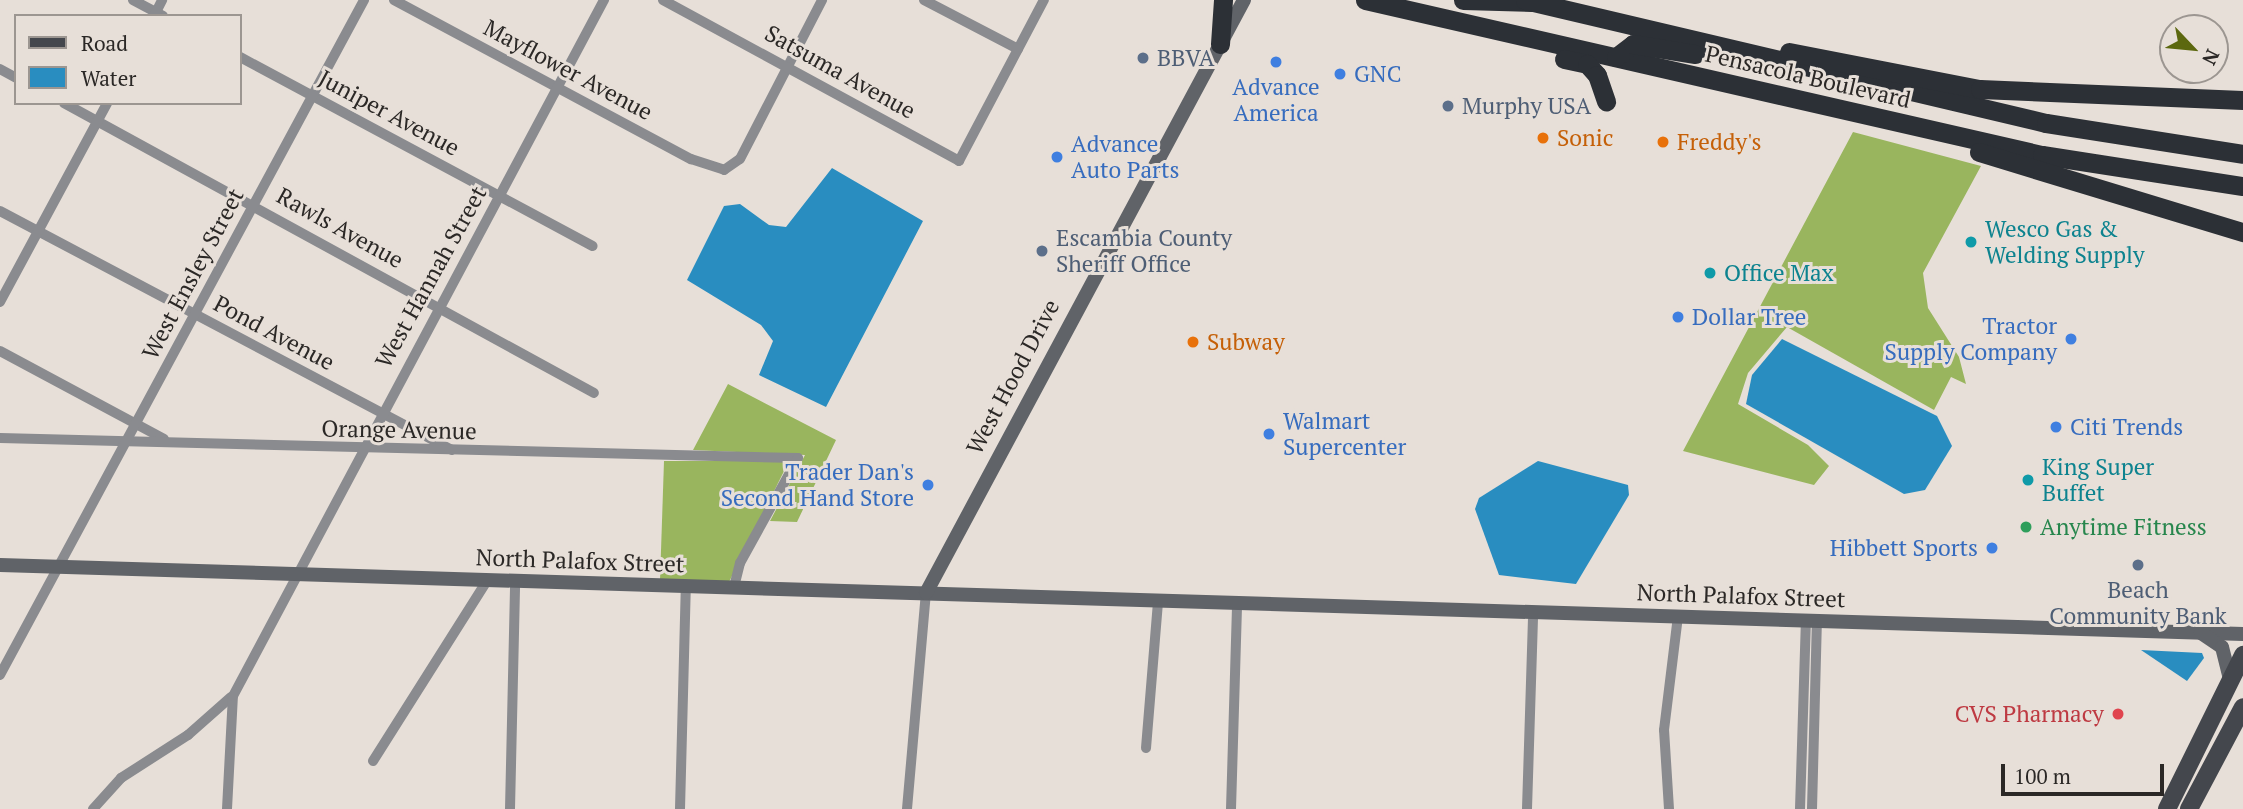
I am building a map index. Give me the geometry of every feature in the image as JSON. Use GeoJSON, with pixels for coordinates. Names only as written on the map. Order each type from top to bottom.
{"type":"FeatureCollection","features":[{"type":"Feature","properties":{"kind":"highway"},"geometry":{"type":"LineString","coordinates":[[1220,44],[1223,0]]}},
{"type":"Feature","properties":{"kind":"highway","name":"Pensacola Boulevard"},"geometry":{"type":"LineString","coordinates":[[1365,0],[1855,113],[2110,168],[2243,186]]}},
{"type":"Feature","properties":{"kind":"highway","name":"Pensacola Boulevard"},"geometry":{"type":"LineString","coordinates":[[1463,0],[1529,1],[1833,75],[2046,123],[2243,154]]}},
{"type":"Feature","properties":{"kind":"highway"},"geometry":{"type":"LineString","coordinates":[[1483,27],[1508,46],[1587,64],[1606,101]]}},
{"type":"Feature","properties":{"kind":"highway"},"geometry":{"type":"LineString","coordinates":[[1683,37],[1980,89],[2243,100]]}},
{"type":"Feature","properties":{"kind":"highway"},"geometry":{"type":"LineString","coordinates":[[1616,57],[1633,44],[1651,44],[1796,77],[1833,75]]}},
{"type":"Feature","properties":{"kind":"highway"},"geometry":{"type":"LineString","coordinates":[[1855,113],[2203,217],[2243,232]]}},
{"type":"Feature","properties":{"kind":"highway"},"geometry":{"type":"LineString","coordinates":[[2203,217],[2243,223]]}},
{"type":"Feature","properties":{"kind":"main road","name":"West Hood Drive"},"geometry":{"type":"LineString","coordinates":[[926,593],[1244,0]]}},
{"type":"Feature","properties":{"kind":"main road","name":"North Palafox Street"},"geometry":{"type":"LineString","coordinates":[[0,565],[926,593],[1237,606],[1533,615],[1678,616],[2243,634]]}},
{"type":"Feature","properties":{"kind":"main road"},"geometry":{"type":"LineString","coordinates":[[2200,632],[2222,647],[2230,683]]}},
{"type":"Feature","properties":{"kind":"main road"},"geometry":{"type":"LineString","coordinates":[[2167,809],[2243,655]]}},
{"type":"Feature","properties":{"kind":"main road"},"geometry":{"type":"LineString","coordinates":[[2179,809],[2215,739],[2218,707]]}},
{"type":"Feature","properties":{"kind":"main road"},"geometry":{"type":"LineString","coordinates":[[2189,809],[2243,707]]}},
{"type":"Feature","properties":{"kind":"main road"},"geometry":{"type":"LineString","coordinates":[[2200,809],[2243,727]]}},
{"type":"Feature","properties":{"kind":"street"},"geometry":{"type":"LineString","coordinates":[[133,0],[157,14],[162,0]]}},
{"type":"Feature","properties":{"kind":"street","name":"West Ensley Street"},"geometry":{"type":"LineString","coordinates":[[0,675],[364,0]]}},
{"type":"Feature","properties":{"kind":"street","name":"Mayflower Avenue"},"geometry":{"type":"LineString","coordinates":[[394,0],[557,88],[724,170],[740,159],[786,68]]}},
{"type":"Feature","properties":{"kind":"street","name":"West Hannah Street"},"geometry":{"type":"LineString","coordinates":[[233,695],[604,0]]}},
{"type":"Feature","properties":{"kind":"street","name":"Satsuma Avenue"},"geometry":{"type":"LineString","coordinates":[[663,0],[959,162],[1018,49]]}},
{"type":"Feature","properties":{"kind":"street"},"geometry":{"type":"LineString","coordinates":[[786,68],[822,0]]}},
{"type":"Feature","properties":{"kind":"street"},"geometry":{"type":"LineString","coordinates":[[924,0],[1018,49],[1044,0]]}},
{"type":"Feature","properties":{"kind":"street","name":"Juniper Avenue"},"geometry":{"type":"LineString","coordinates":[[242,58],[593,246]]}},
{"type":"Feature","properties":{"kind":"street","name":"Rawls Avenue"},"geometry":{"type":"LineString","coordinates":[[68,105],[594,393]]}},
{"type":"Feature","properties":{"kind":"street"},"geometry":{"type":"LineString","coordinates":[[0,302],[106,105]]}},
{"type":"Feature","properties":{"kind":"street","name":"Pond Avenue"},"geometry":{"type":"LineString","coordinates":[[0,211],[455,451]]}},
{"type":"Feature","properties":{"kind":"street"},"geometry":{"type":"LineString","coordinates":[[0,351],[169,442]]}},
{"type":"Feature","properties":{"kind":"street","name":"Orange Avenue"},"geometry":{"type":"LineString","coordinates":[[0,438],[361,451],[798,458],[740,563],[734,587]]}},
{"type":"Feature","properties":{"kind":"street"},"geometry":{"type":"LineString","coordinates":[[373,761],[487,580]]}},
{"type":"Feature","properties":{"kind":"street"},"geometry":{"type":"LineString","coordinates":[[510,809],[515,582]]}},
{"type":"Feature","properties":{"kind":"street"},"geometry":{"type":"LineString","coordinates":[[680,809],[686,587]]}},
{"type":"Feature","properties":{"kind":"street"},"geometry":{"type":"LineString","coordinates":[[907,809],[926,593]]}},
{"type":"Feature","properties":{"kind":"street"},"geometry":{"type":"LineString","coordinates":[[1146,748],[1158,602]]}},
{"type":"Feature","properties":{"kind":"street"},"geometry":{"type":"LineString","coordinates":[[1231,809],[1237,606]]}},
{"type":"Feature","properties":{"kind":"street"},"geometry":{"type":"LineString","coordinates":[[1527,809],[1533,615]]}},
{"type":"Feature","properties":{"kind":"street"},"geometry":{"type":"LineString","coordinates":[[1670,809],[1664,730],[1678,616]]}},
{"type":"Feature","properties":{"kind":"street"},"geometry":{"type":"LineString","coordinates":[[1800,809],[1812,621]]}},
{"type":"Feature","properties":{"kind":"street"},"geometry":{"type":"LineString","coordinates":[[1812,621],[1812,809]]}},
{"type":"Feature","properties":{"kind":"street"},"geometry":{"type":"LineString","coordinates":[[93,809],[121,778],[188,735],[233,695]]}},
{"type":"Feature","properties":{"kind":"street"},"geometry":{"type":"LineString","coordinates":[[227,809],[233,695]]}},
{"type":"Feature","properties":{"kind":"green space"},"geometry":{"type":"Polygon","coordinates":[[[1853,132],[1981,166],[1923,273],[1928,308],[1959,357],[1966,384],[1951,377],[1934,410],[1787,327],[1748,373],[1738,404],[1808,445],[1829,466],[1814,485],[1683,451],[1853,132]]]}},
{"type":"Feature","properties":{"kind":"green space"},"geometry":{"type":"Polygon","coordinates":[[[728,384],[836,440],[797,522],[770,521],[805,455],[693,450],[728,384]]]}},
{"type":"Feature","properties":{"kind":"green space"},"geometry":{"type":"Polygon","coordinates":[[[664,461],[789,461],[729,582],[660,581],[664,461]]]}},
{"type":"Feature","properties":{"kind":"water"},"geometry":{"type":"Polygon","coordinates":[[[832,168],[923,221],[826,407],[759,375],[773,341],[761,325],[687,280],[724,206],[740,204],[769,225],[786,227],[832,168]]]}},
{"type":"Feature","properties":{"kind":"water"},"geometry":{"type":"Polygon","coordinates":[[[1782,339],[1937,416],[1952,446],[1925,490],[1904,494],[1746,404],[1752,375],[1782,339]]]}},
{"type":"Feature","properties":{"kind":"water"},"geometry":{"type":"Polygon","coordinates":[[[1538,461],[1628,485],[1629,495],[1576,584],[1499,575],[1475,509],[1479,498],[1538,461]]]}},
{"type":"Feature","properties":{"kind":"water"},"geometry":{"type":"Polygon","coordinates":[[[2141,650],[2202,653],[2204,658],[2187,681],[2141,650]]]}},
{"type":"Feature","properties":{"kind":"place","name":"BBVA"},"geometry":{"type":"Point","coordinates":[1143,58]}},
{"type":"Feature","properties":{"kind":"place","name":"Advance America"},"geometry":{"type":"Point","coordinates":[1276,62]}},
{"type":"Feature","properties":{"kind":"place","name":"GNC"},"geometry":{"type":"Point","coordinates":[1340,74]}},
{"type":"Feature","properties":{"kind":"place","name":"Murphy USA"},"geometry":{"type":"Point","coordinates":[1448,106]}},
{"type":"Feature","properties":{"kind":"place","name":"Sonic"},"geometry":{"type":"Point","coordinates":[1543,138]}},
{"type":"Feature","properties":{"kind":"place","name":"Freddy's"},"geometry":{"type":"Point","coordinates":[1663,142]}},
{"type":"Feature","properties":{"kind":"place","name":"Advance Auto Parts"},"geometry":{"type":"Point","coordinates":[1057,157]}},
{"type":"Feature","properties":{"kind":"place","name":"Wesco Gas & Welding Supply"},"geometry":{"type":"Point","coordinates":[1971,242]}},
{"type":"Feature","properties":{"kind":"place","name":"Escambia County Sheriff Office"},"geometry":{"type":"Point","coordinates":[1042,251]}},
{"type":"Feature","properties":{"kind":"place","name":"Office Max"},"geometry":{"type":"Point","coordinates":[1710,273]}},
{"type":"Feature","properties":{"kind":"place","name":"Dollar Tree"},"geometry":{"type":"Point","coordinates":[1678,317]}},
{"type":"Feature","properties":{"kind":"place","name":"Tractor Supply Company"},"geometry":{"type":"Point","coordinates":[2071,339]}},
{"type":"Feature","properties":{"kind":"place","name":"Subway"},"geometry":{"type":"Point","coordinates":[1193,342]}},
{"type":"Feature","properties":{"kind":"place","name":"Citi Trends"},"geometry":{"type":"Point","coordinates":[2056,427]}},
{"type":"Feature","properties":{"kind":"place","name":"Walmart Supercenter"},"geometry":{"type":"Point","coordinates":[1269,434]}},
{"type":"Feature","properties":{"kind":"place","name":"King Super Buffet"},"geometry":{"type":"Point","coordinates":[2028,480]}},
{"type":"Feature","properties":{"kind":"place","name":"Trader Dan's Second Hand Store"},"geometry":{"type":"Point","coordinates":[928,485]}},
{"type":"Feature","properties":{"kind":"place","name":"Anytime Fitness"},"geometry":{"type":"Point","coordinates":[2026,527]}},
{"type":"Feature","properties":{"kind":"place","name":"Hibbett Sports"},"geometry":{"type":"Point","coordinates":[1992,548]}},
{"type":"Feature","properties":{"kind":"place","name":"Beach Community Bank"},"geometry":{"type":"Point","coordinates":[2138,565]}},
{"type":"Feature","properties":{"kind":"place","name":"CVS Pharmacy"},"geometry":{"type":"Point","coordinates":[2118,714]}}]}
